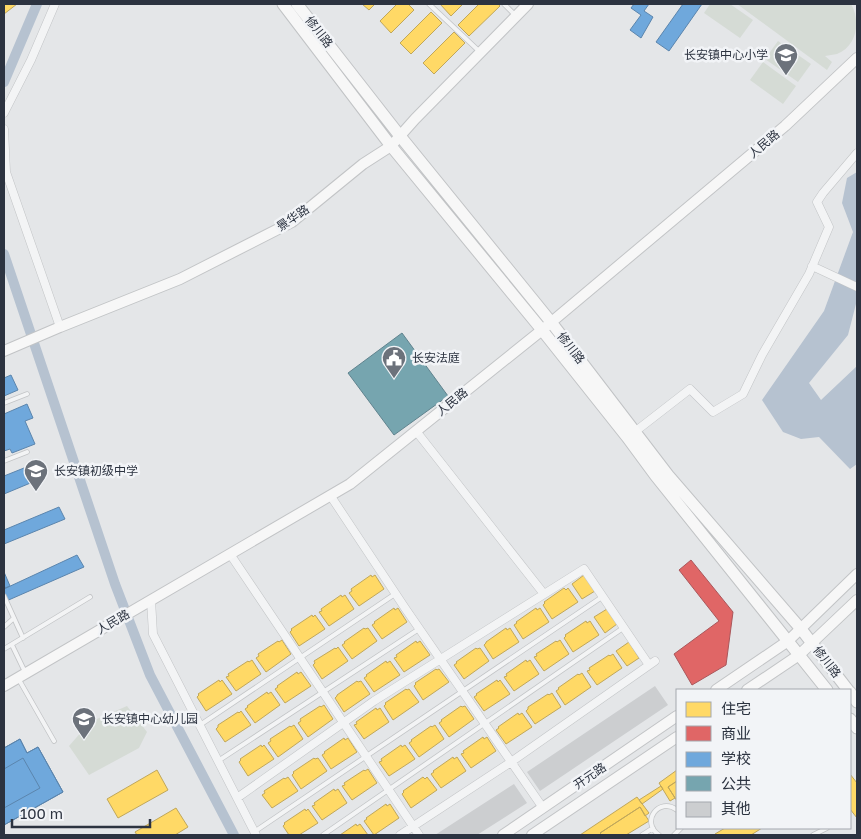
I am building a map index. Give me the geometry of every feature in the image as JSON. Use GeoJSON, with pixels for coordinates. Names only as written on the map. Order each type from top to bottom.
{"type":"FeatureCollection","features":[{"type":"Feature","properties":{"kind":"main road","name":"修川路"},"geometry":{"type":"LineString","coordinates":[[283,4],[391,146],[546,326]]}},
{"type":"Feature","properties":{"kind":"main road","name":"修川路"},"geometry":{"type":"LineString","coordinates":[[297,4],[631,434],[801,629],[847,689]]}},
{"type":"Feature","properties":{"kind":"main road","name":"修川路"},"geometry":{"type":"LineString","coordinates":[[631,434],[655,476],[826,689]]}},
{"type":"Feature","properties":{"kind":"street"},"geometry":{"type":"LineString","coordinates":[[4,113],[31,60],[55,4]]}},
{"type":"Feature","properties":{"kind":"street","name":"景华路"},"geometry":{"type":"LineString","coordinates":[[4,351],[180,279],[292,222],[363,164],[391,146],[528,4]]}},
{"type":"Feature","properties":{"kind":"street","name":"人民路"},"geometry":{"type":"LineString","coordinates":[[4,686],[350,484],[546,326],[785,126],[857,58]]}},
{"type":"Feature","properties":{"kind":"street"},"geometry":{"type":"LineString","coordinates":[[4,129],[5,172],[59,327]]}},
{"type":"Feature","properties":{"kind":"street"},"geometry":{"type":"LineString","coordinates":[[631,434],[690,389],[713,412],[743,394],[762,355],[809,274],[829,227],[817,202],[857,153]]}},
{"type":"Feature","properties":{"kind":"street"},"geometry":{"type":"LineString","coordinates":[[812,266],[857,288]]}},
{"type":"Feature","properties":{"kind":"street"},"geometry":{"type":"LineString","coordinates":[[416,431],[544,594]]}},
{"type":"Feature","properties":{"kind":"street"},"geometry":{"type":"LineString","coordinates":[[330,495],[419,629],[543,808]]}},
{"type":"Feature","properties":{"kind":"street"},"geometry":{"type":"LineString","coordinates":[[230,554],[419,835]]}},
{"type":"Feature","properties":{"kind":"street"},"geometry":{"type":"LineString","coordinates":[[237,798],[374,701],[584,570],[623,628],[652,663],[511,762],[400,835]]}},
{"type":"Feature","properties":{"kind":"street"},"geometry":{"type":"LineString","coordinates":[[717,689],[788,641],[857,574]]}},
{"type":"Feature","properties":{"kind":"street"},"geometry":{"type":"LineString","coordinates":[[748,689],[799,655],[857,600]]}},
{"type":"Feature","properties":{"kind":"street"},"geometry":{"type":"LineString","coordinates":[[149,602],[153,634],[255,833]]}},
{"type":"Feature","properties":{"kind":"street","name":"开元路"},"geometry":{"type":"LineString","coordinates":[[503,835],[676,717]]}},
{"type":"Feature","properties":{"kind":"street","name":"开元路"},"geometry":{"type":"LineString","coordinates":[[532,835],[676,738]]}},
{"type":"Feature","properties":{"kind":"lane"},"geometry":{"type":"LineString","coordinates":[[429,4],[480,52]]}},
{"type":"Feature","properties":{"kind":"lane"},"geometry":{"type":"LineString","coordinates":[[504,4],[516,16]]}},
{"type":"Feature","properties":{"kind":"lane"},"geometry":{"type":"LineString","coordinates":[[4,403],[27,394]]}},
{"type":"Feature","properties":{"kind":"lane"},"geometry":{"type":"LineString","coordinates":[[4,461],[27,452]]}},
{"type":"Feature","properties":{"kind":"lane"},"geometry":{"type":"LineString","coordinates":[[200,726],[396,594]]}},
{"type":"Feature","properties":{"kind":"lane"},"geometry":{"type":"LineString","coordinates":[[4,596],[23,638]]}},
{"type":"Feature","properties":{"kind":"lane"},"geometry":{"type":"LineString","coordinates":[[4,650],[90,597]]}},
{"type":"Feature","properties":{"kind":"lane"},"geometry":{"type":"LineString","coordinates":[[255,833],[602,597]]}},
{"type":"Feature","properties":{"kind":"lane"},"geometry":{"type":"LineString","coordinates":[[4,626],[14,618]]}},
{"type":"Feature","properties":{"kind":"lane"},"geometry":{"type":"LineString","coordinates":[[323,835],[623,628]]}},
{"type":"Feature","properties":{"kind":"lane"},"geometry":{"type":"LineString","coordinates":[[218,761],[419,629]]}},
{"type":"Feature","properties":{"kind":"lane"},"geometry":{"type":"LineString","coordinates":[[12,645],[22,676],[54,741]]}},
{"type":"Feature","properties":{"kind":"lane"},"geometry":{"type":"LineString","coordinates":[[659,835],[652,828],[652,815],[659,808],[670,806],[676,809]]}},
{"type":"Feature","properties":{"kind":"lane"},"geometry":{"type":"LineString","coordinates":[[642,835],[652,828]]}},
{"type":"Feature","properties":{"kind":"lane"},"geometry":{"type":"LineString","coordinates":[[813,835],[825,829]]}},
{"type":"Feature","properties":{"kind":"shaded area"},"geometry":{"type":"Polygon","coordinates":[[[710,4],[730,4],[753,20],[740,38],[704,13],[710,4]]]}},
{"type":"Feature","properties":{"kind":"shaded area"},"geometry":{"type":"Polygon","coordinates":[[[737,4],[851,4],[856,18],[855,32],[853,39],[844,50],[837,54],[825,56],[832,62],[827,70],[737,4]]]}},
{"type":"Feature","properties":{"kind":"shaded area"},"geometry":{"type":"Polygon","coordinates":[[[778,41],[811,64],[798,82],[765,59],[778,41]]]}},
{"type":"Feature","properties":{"kind":"shaded area"},"geometry":{"type":"Polygon","coordinates":[[[763,62],[796,86],[783,104],[750,80],[763,62]]]}},
{"type":"Feature","properties":{"kind":"shaded area"},"geometry":{"type":"Polygon","coordinates":[[[127,706],[147,732],[139,748],[89,775],[69,746],[90,722],[127,706]]]}},
{"type":"Feature","properties":{"kind":"water"},"geometry":{"type":"Polygon","coordinates":[[[857,172],[857,300],[848,335],[809,383],[821,400],[857,366],[857,464],[850,469],[819,437],[801,439],[783,432],[762,400],[824,311],[853,232],[842,203],[847,178],[857,172]]]}},
{"type":"Feature","properties":{"kind":"building: 住宅"},"geometry":{"type":"Polygon","coordinates":[[[4,4],[17,4],[4,14],[4,4]]]}},
{"type":"Feature","properties":{"kind":"building: 住宅"},"geometry":{"type":"Polygon","coordinates":[[[362,4],[375,4],[369,10],[362,4]]]}},
{"type":"Feature","properties":{"kind":"building: 住宅"},"geometry":{"type":"Polygon","coordinates":[[[397,4],[408,4],[414,10],[391,33],[380,21],[397,4]]]}},
{"type":"Feature","properties":{"kind":"building: 住宅"},"geometry":{"type":"Polygon","coordinates":[[[440,4],[463,4],[451,16],[440,4]]]}},
{"type":"Feature","properties":{"kind":"building: 住宅"},"geometry":{"type":"Polygon","coordinates":[[[479,4],[498,4],[500,6],[469,36],[458,25],[479,4]]]}},
{"type":"Feature","properties":{"kind":"building: 住宅"},"geometry":{"type":"Polygon","coordinates":[[[431,12],[442,23],[411,54],[400,43],[431,12]]]}},
{"type":"Feature","properties":{"kind":"building: 住宅"},"geometry":{"type":"Polygon","coordinates":[[[454,32],[465,43],[434,74],[423,63],[454,32]]]}},
{"type":"Feature","properties":{"kind":"building: 住宅"},"geometry":{"type":"Polygon","coordinates":[[[371,575],[372,577],[375,575],[384,589],[359,606],[349,593],[352,591],[351,589],[371,575]]]}},
{"type":"Feature","properties":{"kind":"building: 住宅"},"geometry":{"type":"Polygon","coordinates":[[[584,575],[595,591],[582,599],[572,584],[584,575]]]}},
{"type":"Feature","properties":{"kind":"building: 住宅"},"geometry":{"type":"Polygon","coordinates":[[[564,588],[566,590],[568,588],[578,602],[552,619],[543,605],[544,602],[564,588]]]}},
{"type":"Feature","properties":{"kind":"building: 住宅"},"geometry":{"type":"Polygon","coordinates":[[[341,595],[342,597],[345,595],[354,609],[329,626],[319,612],[341,595]]]}},
{"type":"Feature","properties":{"kind":"building: 住宅"},"geometry":{"type":"Polygon","coordinates":[[[394,608],[395,610],[398,608],[407,622],[382,639],[372,625],[394,608]]]}},
{"type":"Feature","properties":{"kind":"building: 住宅"},"geometry":{"type":"Polygon","coordinates":[[[536,608],[537,610],[540,608],[549,622],[523,639],[514,625],[536,608]]]}},
{"type":"Feature","properties":{"kind":"building: 住宅"},"geometry":{"type":"Polygon","coordinates":[[[607,609],[617,624],[605,633],[594,617],[607,609]]]}},
{"type":"Feature","properties":{"kind":"building: 住宅"},"geometry":{"type":"Polygon","coordinates":[[[312,615],[313,617],[315,615],[325,629],[299,646],[290,632],[291,629],[312,615]]]}},
{"type":"Feature","properties":{"kind":"building: 住宅"},"geometry":{"type":"Polygon","coordinates":[[[586,621],[587,623],[590,621],[599,635],[573,652],[564,638],[565,635],[586,621]]]}},
{"type":"Feature","properties":{"kind":"building: 住宅"},"geometry":{"type":"Polygon","coordinates":[[[364,628],[368,628],[377,641],[352,659],[342,645],[364,628]]]}},
{"type":"Feature","properties":{"kind":"building: 住宅"},"geometry":{"type":"Polygon","coordinates":[[[506,628],[507,630],[510,628],[519,642],[493,659],[484,645],[506,628]]]}},
{"type":"Feature","properties":{"kind":"building: 住宅"},"geometry":{"type":"Polygon","coordinates":[[[282,640],[291,654],[266,672],[256,658],[259,656],[258,654],[282,640]]]}},
{"type":"Feature","properties":{"kind":"building: 住宅"},"geometry":{"type":"Polygon","coordinates":[[[560,640],[569,654],[544,671],[534,657],[560,640]]]}},
{"type":"Feature","properties":{"kind":"building: 住宅"},"geometry":{"type":"Polygon","coordinates":[[[416,641],[417,643],[420,641],[430,655],[404,672],[394,658],[416,641]]]}},
{"type":"Feature","properties":{"kind":"building: 住宅"},"geometry":{"type":"Polygon","coordinates":[[[629,642],[639,658],[627,666],[616,651],[629,642]]]}},
{"type":"Feature","properties":{"kind":"building: 住宅"},"geometry":{"type":"Polygon","coordinates":[[[338,647],[348,661],[322,679],[313,665],[314,661],[338,647]]]}},
{"type":"Feature","properties":{"kind":"building: 住宅"},"geometry":{"type":"Polygon","coordinates":[[[476,648],[480,648],[489,661],[464,679],[454,665],[476,648]]]}},
{"type":"Feature","properties":{"kind":"building: 住宅"},"geometry":{"type":"Polygon","coordinates":[[[613,654],[622,668],[597,685],[587,671],[613,654]]]}},
{"type":"Feature","properties":{"kind":"building: 住宅"},"geometry":{"type":"Polygon","coordinates":[[[252,660],[261,674],[236,691],[226,677],[252,660]]]}},
{"type":"Feature","properties":{"kind":"building: 住宅"},"geometry":{"type":"Polygon","coordinates":[[[526,660],[527,662],[530,660],[539,674],[514,691],[504,677],[526,660]]]}},
{"type":"Feature","properties":{"kind":"building: 住宅"},"geometry":{"type":"Polygon","coordinates":[[[386,661],[387,663],[390,661],[400,675],[374,692],[364,678],[386,661]]]}},
{"type":"Feature","properties":{"kind":"building: 住宅"},"geometry":{"type":"Polygon","coordinates":[[[436,669],[439,669],[449,682],[423,700],[414,686],[415,683],[436,669]]]}},
{"type":"Feature","properties":{"kind":"building: 住宅"},"geometry":{"type":"Polygon","coordinates":[[[297,672],[298,674],[301,672],[311,686],[285,703],[275,689],[297,672]]]}},
{"type":"Feature","properties":{"kind":"building: 住宅"},"geometry":{"type":"Polygon","coordinates":[[[582,673],[591,687],[565,705],[556,691],[582,673]]]}},
{"type":"Feature","properties":{"kind":"building: 住宅"},"geometry":{"type":"Polygon","coordinates":[[[219,680],[220,682],[222,680],[232,694],[206,711],[197,697],[198,694],[219,680]]]}},
{"type":"Feature","properties":{"kind":"building: 住宅"},"geometry":{"type":"Polygon","coordinates":[[[497,680],[498,682],[500,680],[510,694],[484,711],[474,697],[497,680]]]}},
{"type":"Feature","properties":{"kind":"building: 住宅"},"geometry":{"type":"Polygon","coordinates":[[[357,681],[361,681],[370,694],[344,712],[335,698],[357,681]]]}},
{"type":"Feature","properties":{"kind":"building: 住宅"},"geometry":{"type":"Polygon","coordinates":[[[406,689],[409,689],[419,702],[393,720],[384,706],[385,703],[406,689]]]}},
{"type":"Feature","properties":{"kind":"building: 住宅"},"geometry":{"type":"Polygon","coordinates":[[[267,692],[268,694],[271,692],[280,705],[255,723],[245,709],[267,692]]]}},
{"type":"Feature","properties":{"kind":"building: 住宅"},"geometry":{"type":"Polygon","coordinates":[[[552,693],[561,707],[535,724],[526,711],[528,707],[552,693]]]}},
{"type":"Feature","properties":{"kind":"building: 住宅"},"geometry":{"type":"Polygon","coordinates":[[[324,705],[333,719],[308,737],[298,723],[301,721],[300,719],[324,705]]]}},
{"type":"Feature","properties":{"kind":"building: 住宅"},"geometry":{"type":"Polygon","coordinates":[[[461,706],[465,706],[474,719],[449,737],[439,723],[461,706]]]}},
{"type":"Feature","properties":{"kind":"building: 住宅"},"geometry":{"type":"Polygon","coordinates":[[[376,708],[377,710],[380,708],[389,722],[364,739],[354,725],[376,708]]]}},
{"type":"Feature","properties":{"kind":"building: 住宅"},"geometry":{"type":"Polygon","coordinates":[[[241,711],[251,725],[225,742],[216,729],[218,725],[241,711]]]}},
{"type":"Feature","properties":{"kind":"building: 住宅"},"geometry":{"type":"Polygon","coordinates":[[[518,713],[519,715],[522,713],[532,727],[506,744],[496,730],[518,713]]]}},
{"type":"Feature","properties":{"kind":"building: 住宅"},"geometry":{"type":"Polygon","coordinates":[[[294,725],[303,739],[278,757],[268,743],[271,741],[270,739],[294,725]]]}},
{"type":"Feature","properties":{"kind":"building: 住宅"},"geometry":{"type":"Polygon","coordinates":[[[435,725],[444,739],[419,757],[409,743],[435,725]]]}},
{"type":"Feature","properties":{"kind":"building: 住宅"},"geometry":{"type":"Polygon","coordinates":[[[483,737],[484,739],[487,737],[496,751],[471,768],[461,754],[483,737]]]}},
{"type":"Feature","properties":{"kind":"building: 住宅"},"geometry":{"type":"Polygon","coordinates":[[[344,738],[345,740],[348,738],[357,752],[331,769],[322,755],[344,738]]]}},
{"type":"Feature","properties":{"kind":"building: 住宅"},"geometry":{"type":"Polygon","coordinates":[[[261,745],[262,747],[264,745],[274,759],[248,776],[239,762],[240,759],[261,745]]]}},
{"type":"Feature","properties":{"kind":"building: 住宅"},"geometry":{"type":"Polygon","coordinates":[[[401,745],[402,747],[405,745],[415,759],[389,776],[379,762],[401,745]]]}},
{"type":"Feature","properties":{"kind":"building: 住宅"},"geometry":{"type":"Polygon","coordinates":[[[453,757],[454,759],[457,757],[466,771],[441,788],[431,774],[453,757]]]}},
{"type":"Feature","properties":{"kind":"building: 住宅"},"geometry":{"type":"Polygon","coordinates":[[[314,758],[318,758],[327,771],[301,789],[292,775],[293,772],[314,758]]]}},
{"type":"Feature","properties":{"kind":"building: 住宅"},"geometry":{"type":"Polygon","coordinates":[[[368,769],[377,783],[352,800],[342,786],[368,769]]]}},
{"type":"Feature","properties":{"kind":"building: 住宅"},"geometry":{"type":"Polygon","coordinates":[[[157,770],[168,790],[118,818],[107,799],[157,770]]]}},
{"type":"Feature","properties":{"kind":"building: 住宅"},"geometry":{"type":"Polygon","coordinates":[[[676,771],[676,782],[668,787],[675,798],[670,801],[659,783],[676,771]]]}},
{"type":"Feature","properties":{"kind":"building: 住宅"},"geometry":{"type":"Polygon","coordinates":[[[851,775],[857,783],[857,818],[851,810],[851,775]]]}},
{"type":"Feature","properties":{"kind":"building: 住宅"},"geometry":{"type":"Polygon","coordinates":[[[288,777],[298,791],[272,808],[262,795],[265,793],[264,791],[288,777]]]}},
{"type":"Feature","properties":{"kind":"building: 住宅"},"geometry":{"type":"Polygon","coordinates":[[[423,777],[425,779],[427,777],[437,790],[411,808],[402,794],[403,791],[423,777]]]}},
{"type":"Feature","properties":{"kind":"building: 住宅"},"geometry":{"type":"Polygon","coordinates":[[[676,782],[676,799],[668,787],[676,782]]]}},
{"type":"Feature","properties":{"kind":"building: 住宅"},"geometry":{"type":"Polygon","coordinates":[[[661,786],[663,789],[642,804],[639,800],[661,786]]]}},
{"type":"Feature","properties":{"kind":"building: 住宅"},"geometry":{"type":"Polygon","coordinates":[[[334,789],[335,791],[338,789],[347,803],[322,820],[312,806],[334,789]]]}},
{"type":"Feature","properties":{"kind":"building: 住宅"},"geometry":{"type":"Polygon","coordinates":[[[637,797],[649,813],[645,816],[640,807],[600,833],[602,835],[580,835],[637,797]]]}},
{"type":"Feature","properties":{"kind":"building: 住宅"},"geometry":{"type":"Polygon","coordinates":[[[386,804],[387,806],[390,804],[399,818],[374,835],[364,821],[386,804]]]}},
{"type":"Feature","properties":{"kind":"building: 住宅"},"geometry":{"type":"Polygon","coordinates":[[[640,807],[649,821],[626,835],[602,835],[600,833],[640,807]]]}},
{"type":"Feature","properties":{"kind":"building: 住宅"},"geometry":{"type":"Polygon","coordinates":[[[176,808],[188,827],[175,835],[137,835],[135,832],[176,808]]]}},
{"type":"Feature","properties":{"kind":"building: 住宅"},"geometry":{"type":"Polygon","coordinates":[[[305,809],[306,811],[308,809],[318,823],[299,835],[289,835],[283,826],[284,823],[305,809]]]}},
{"type":"Feature","properties":{"kind":"building: 住宅"},"geometry":{"type":"Polygon","coordinates":[[[356,824],[357,826],[360,824],[368,835],[340,835],[356,824]]]}},
{"type":"Feature","properties":{"kind":"building: 住宅"},"geometry":{"type":"Polygon","coordinates":[[[723,829],[760,829],[751,835],[715,834],[723,829]]]}},
{"type":"Feature","properties":{"kind":"building: 商业"},"geometry":{"type":"Polygon","coordinates":[[[691,560],[733,612],[726,665],[692,685],[674,654],[719,621],[679,570],[691,560]]]}},
{"type":"Feature","properties":{"kind":"building: 学校"},"geometry":{"type":"Polygon","coordinates":[[[634,4],[649,4],[644,11],[653,17],[641,38],[630,30],[641,15],[631,8],[634,4]]]}},
{"type":"Feature","properties":{"kind":"building: 学校"},"geometry":{"type":"Polygon","coordinates":[[[683,4],[702,4],[669,51],[656,42],[683,4]]]}},
{"type":"Feature","properties":{"kind":"building: 学校"},"geometry":{"type":"Polygon","coordinates":[[[11,375],[18,390],[4,396],[4,378],[11,375]]]}},
{"type":"Feature","properties":{"kind":"building: 学校"},"geometry":{"type":"Polygon","coordinates":[[[27,404],[33,418],[25,421],[35,444],[12,453],[10,449],[4,451],[4,414],[27,404]]]}},
{"type":"Feature","properties":{"kind":"building: 学校"},"geometry":{"type":"Polygon","coordinates":[[[34,464],[40,479],[4,494],[4,476],[34,464]]]}},
{"type":"Feature","properties":{"kind":"building: 学校"},"geometry":{"type":"Polygon","coordinates":[[[59,507],[65,519],[4,544],[4,530],[59,507]]]}},
{"type":"Feature","properties":{"kind":"building: 学校"},"geometry":{"type":"Polygon","coordinates":[[[77,555],[84,567],[4,602],[4,589],[77,555]]]}},
{"type":"Feature","properties":{"kind":"building: 学校"},"geometry":{"type":"Polygon","coordinates":[[[4,572],[10,586],[5,588],[4,584],[4,572]]]}},
{"type":"Feature","properties":{"kind":"building: 学校"},"geometry":{"type":"Polygon","coordinates":[[[20,739],[27,753],[38,747],[63,792],[4,825],[4,808],[40,788],[23,758],[4,769],[4,748],[20,739]]]}},
{"type":"Feature","properties":{"kind":"building: 学校"},"geometry":{"type":"Polygon","coordinates":[[[20,739],[27,753],[38,747],[63,792],[4,825],[4,748],[20,739]]]}},
{"type":"Feature","properties":{"kind":"building: 公共","name":"长安法庭"},"geometry":{"type":"Polygon","coordinates":[[[402,333],[448,396],[394,435],[348,373],[402,333]]]}},
{"type":"Feature","properties":{"kind":"building: 其他"},"geometry":{"type":"Polygon","coordinates":[[[655,686],[668,705],[540,791],[527,772],[655,686]]]}},
{"type":"Feature","properties":{"kind":"building: 其他"},"geometry":{"type":"Polygon","coordinates":[[[514,784],[527,803],[477,835],[435,835],[514,784]]]}},
{"type":"Feature","properties":{"kind":"waterway"},"geometry":{"type":"LineString","coordinates":[[4,82],[37,4]]}},
{"type":"Feature","properties":{"kind":"waterway"},"geometry":{"type":"LineString","coordinates":[[4,254],[115,584],[150,675],[234,835]]}},
{"type":"Feature","properties":{"kind":"place","name":"长安镇中心小学"},"geometry":{"type":"Point","coordinates":[786,76]}},
{"type":"Feature","properties":{"kind":"place","name":"长安法庭"},"geometry":{"type":"Point","coordinates":[394,379]}},
{"type":"Feature","properties":{"kind":"place","name":"长安镇初级中学"},"geometry":{"type":"Point","coordinates":[36,492]}},
{"type":"Feature","properties":{"kind":"place","name":"长安镇中心幼儿园"},"geometry":{"type":"Point","coordinates":[84,740]}}]}
